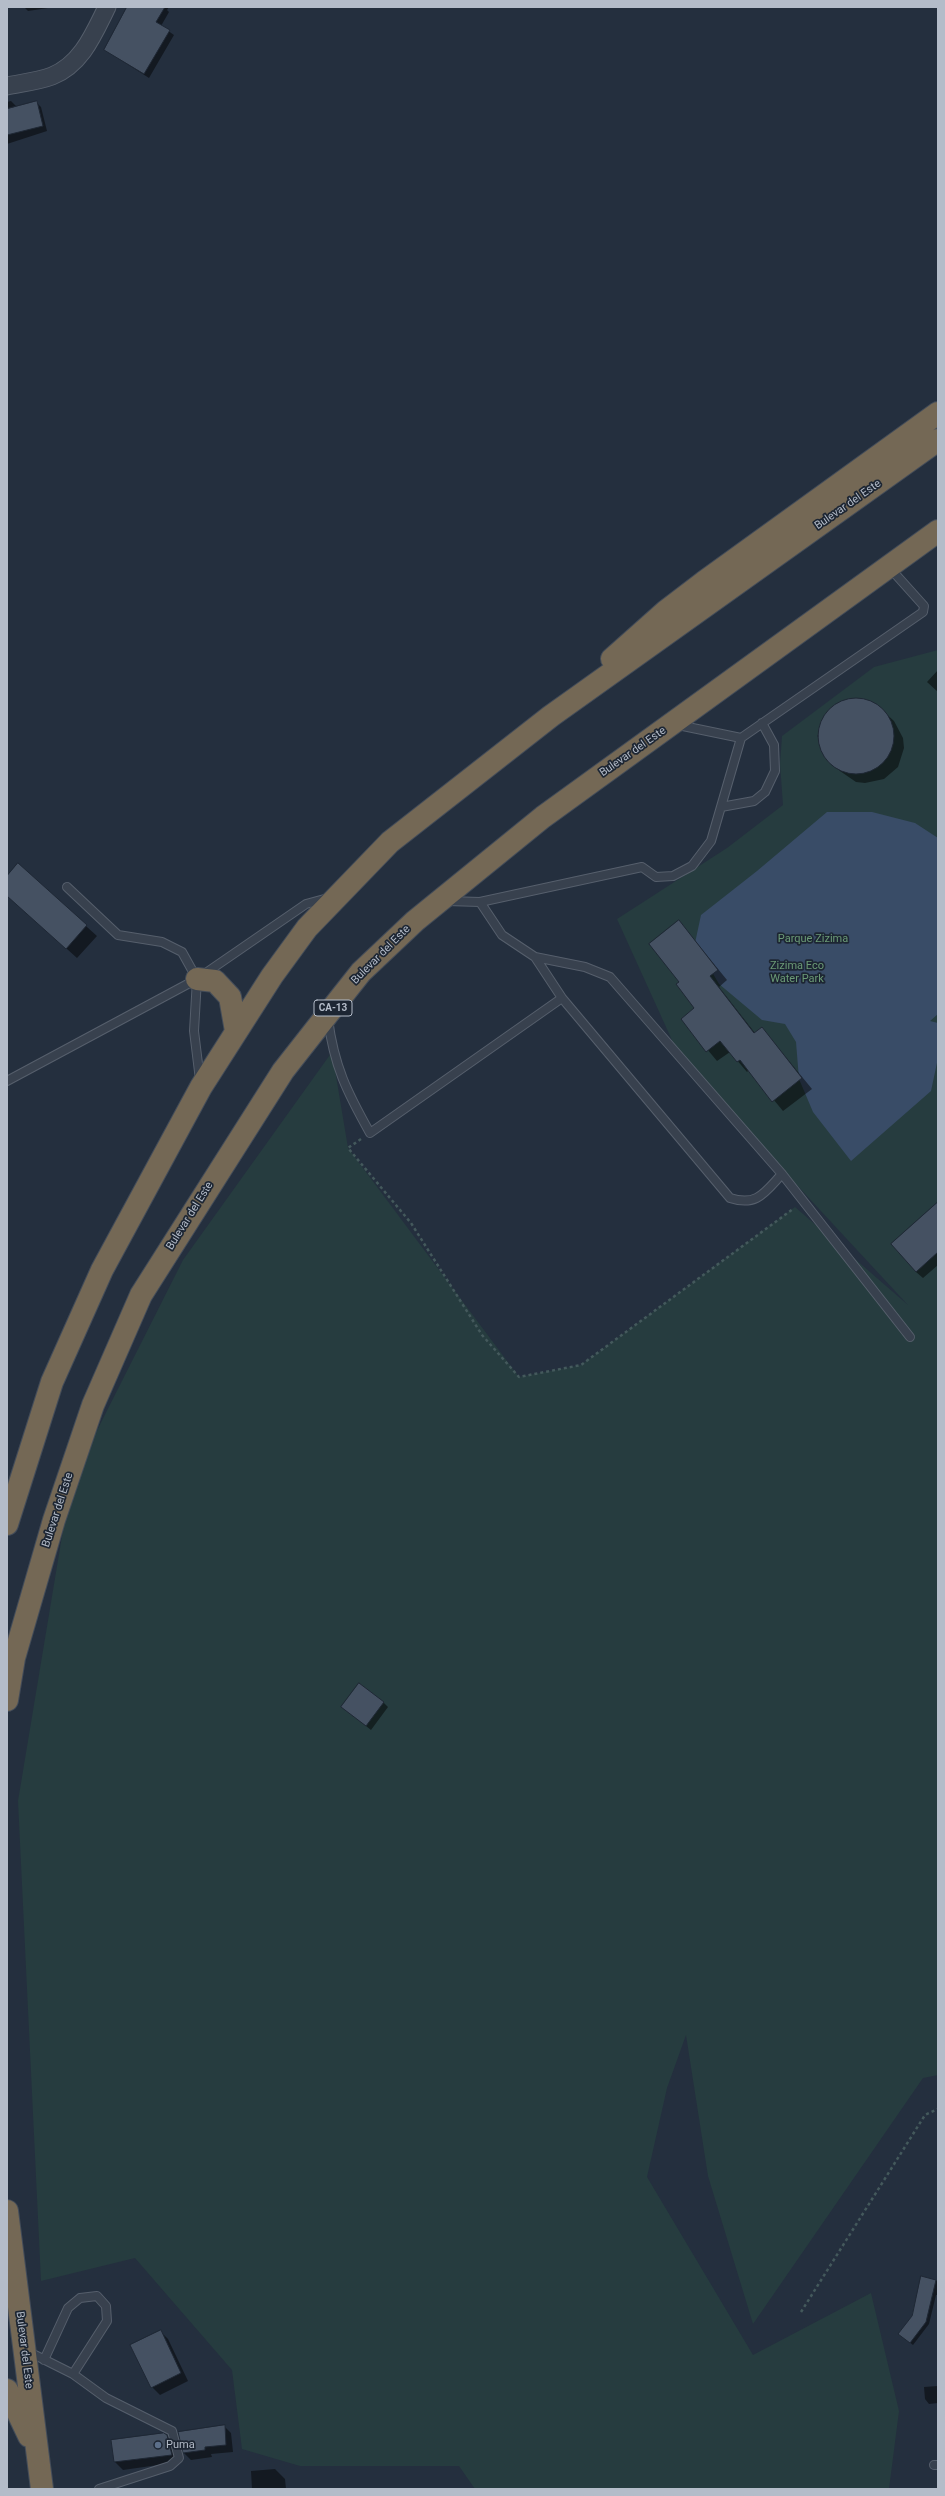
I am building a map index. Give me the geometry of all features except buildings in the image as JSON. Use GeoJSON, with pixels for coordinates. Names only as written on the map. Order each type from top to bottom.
{"type":"FeatureCollection","features":[{"type":"Feature","properties":{"kind":"highway"},"geometry":{"type":"LineString","coordinates":[[551,716],[666,611],[938,413]]}},
{"type":"Feature","properties":{"kind":"highway","name":"Bulevar del Este"},"geometry":{"type":"LineString","coordinates":[[7,1524],[52,1382],[102,1270],[201,1087],[272,976],[307,928],[390,842],[551,716],[938,440]]}},
{"type":"Feature","properties":{"kind":"highway","name":"Bulevar del Este"},"geometry":{"type":"LineString","coordinates":[[7,1700],[10,1667],[54,1520],[93,1405],[141,1295],[283,1071],[361,972],[438,901],[543,817],[938,530]]}},
{"type":"Feature","properties":{"kind":"highway"},"geometry":{"type":"LineString","coordinates":[[197,979],[215,981],[230,997],[236,1031]]}},
{"type":"Feature","properties":{"kind":"highway","name":"Bulevar del Este"},"geometry":{"type":"LineString","coordinates":[[7,2211],[42,2489]]}},
{"type":"Feature","properties":{"kind":"highway"},"geometry":{"type":"LineString","coordinates":[[7,2390],[37,2453]]}},
{"type":"Feature","properties":{"kind":"street"},"geometry":{"type":"LineString","coordinates":[[7,86],[53,76],[75,61],[88,43],[107,7]]}},
{"type":"Feature","properties":{"kind":"lane"},"geometry":{"type":"LineString","coordinates":[[438,901],[480,902],[642,867],[656,877],[673,876],[692,866],[711,841],[741,738],[923,612],[924,606],[889,567]]}},
{"type":"Feature","properties":{"kind":"lane"},"geometry":{"type":"LineString","coordinates":[[721,807],[754,801],[765,792],[775,771],[774,745],[762,723]]}},
{"type":"Feature","properties":{"kind":"lane"},"geometry":{"type":"LineString","coordinates":[[673,724],[741,738]]}},
{"type":"Feature","properties":{"kind":"lane"},"geometry":{"type":"LineString","coordinates":[[67,887],[118,935],[162,942],[182,952],[197,979],[194,1031],[201,1087]]}},
{"type":"Feature","properties":{"kind":"lane"},"geometry":{"type":"LineString","coordinates":[[7,1081],[197,979],[306,904],[338,895]]}},
{"type":"Feature","properties":{"kind":"lane"},"geometry":{"type":"LineString","coordinates":[[480,902],[502,935],[535,956],[585,967],[610,977],[782,1174],[910,1337]]}},
{"type":"Feature","properties":{"kind":"lane"},"geometry":{"type":"LineString","coordinates":[[535,956],[562,998],[730,1198],[741,1202],[757,1199],[782,1174]]}},
{"type":"Feature","properties":{"kind":"lane"},"geometry":{"type":"LineString","coordinates":[[327,1015],[332,1052],[337,1068],[370,1133],[562,998]]}},
{"type":"Feature","properties":{"kind":"lane"},"geometry":{"type":"LineString","coordinates":[[44,2360],[68,2308],[80,2298],[97,2296],[106,2306],[107,2321],[73,2374]]}},
{"type":"Feature","properties":{"kind":"lane"},"geometry":{"type":"LineString","coordinates":[[24,2349],[73,2374],[106,2398],[172,2431],[179,2458],[170,2466],[99,2489]]}},
{"type":"Feature","properties":{"kind":"path"},"geometry":{"type":"LineString","coordinates":[[370,1133],[348,1148],[411,1223],[482,1335],[519,1377],[581,1365],[796,1207]]}},
{"type":"Feature","properties":{"kind":"path"},"geometry":{"type":"LineString","coordinates":[[801,2312],[925,2115],[938,2109]]}},
{"type":"Feature","properties":{"kind":"green space","name":"Zizima Eco Water Park"},"geometry":{"type":"Polygon","coordinates":[[[938,650],[938,2075],[923,2078],[753,2324],[708,2176],[686,2035],[667,2088],[647,2177],[753,2355],[871,2293],[899,2411],[889,2489],[475,2489],[459,2466],[300,2466],[242,2449],[232,2370],[135,2258],[41,2281],[18,1801],[71,1482],[183,1260],[332,1052],[348,1148],[519,1377],[581,1365],[795,1207],[908,1305],[681,1060],[617,919],[727,848],[783,805],[780,764],[782,736],[874,667],[938,650]]]}},
{"type":"Feature","properties":{"kind":"water","name":"Parque Zizima"},"geometry":{"type":"Polygon","coordinates":[[[827,812],[872,812],[915,823],[938,838],[938,1014],[930,1021],[938,1023],[938,1058],[931,1091],[851,1161],[813,1112],[799,1079],[796,1042],[785,1024],[762,1020],[719,984],[695,943],[701,915],[757,871],[827,812]]]}},
{"type":"Feature","properties":{"kind":"place","name":"Puma"},"geometry":{"type":"Point","coordinates":[158,2445]}}]}
